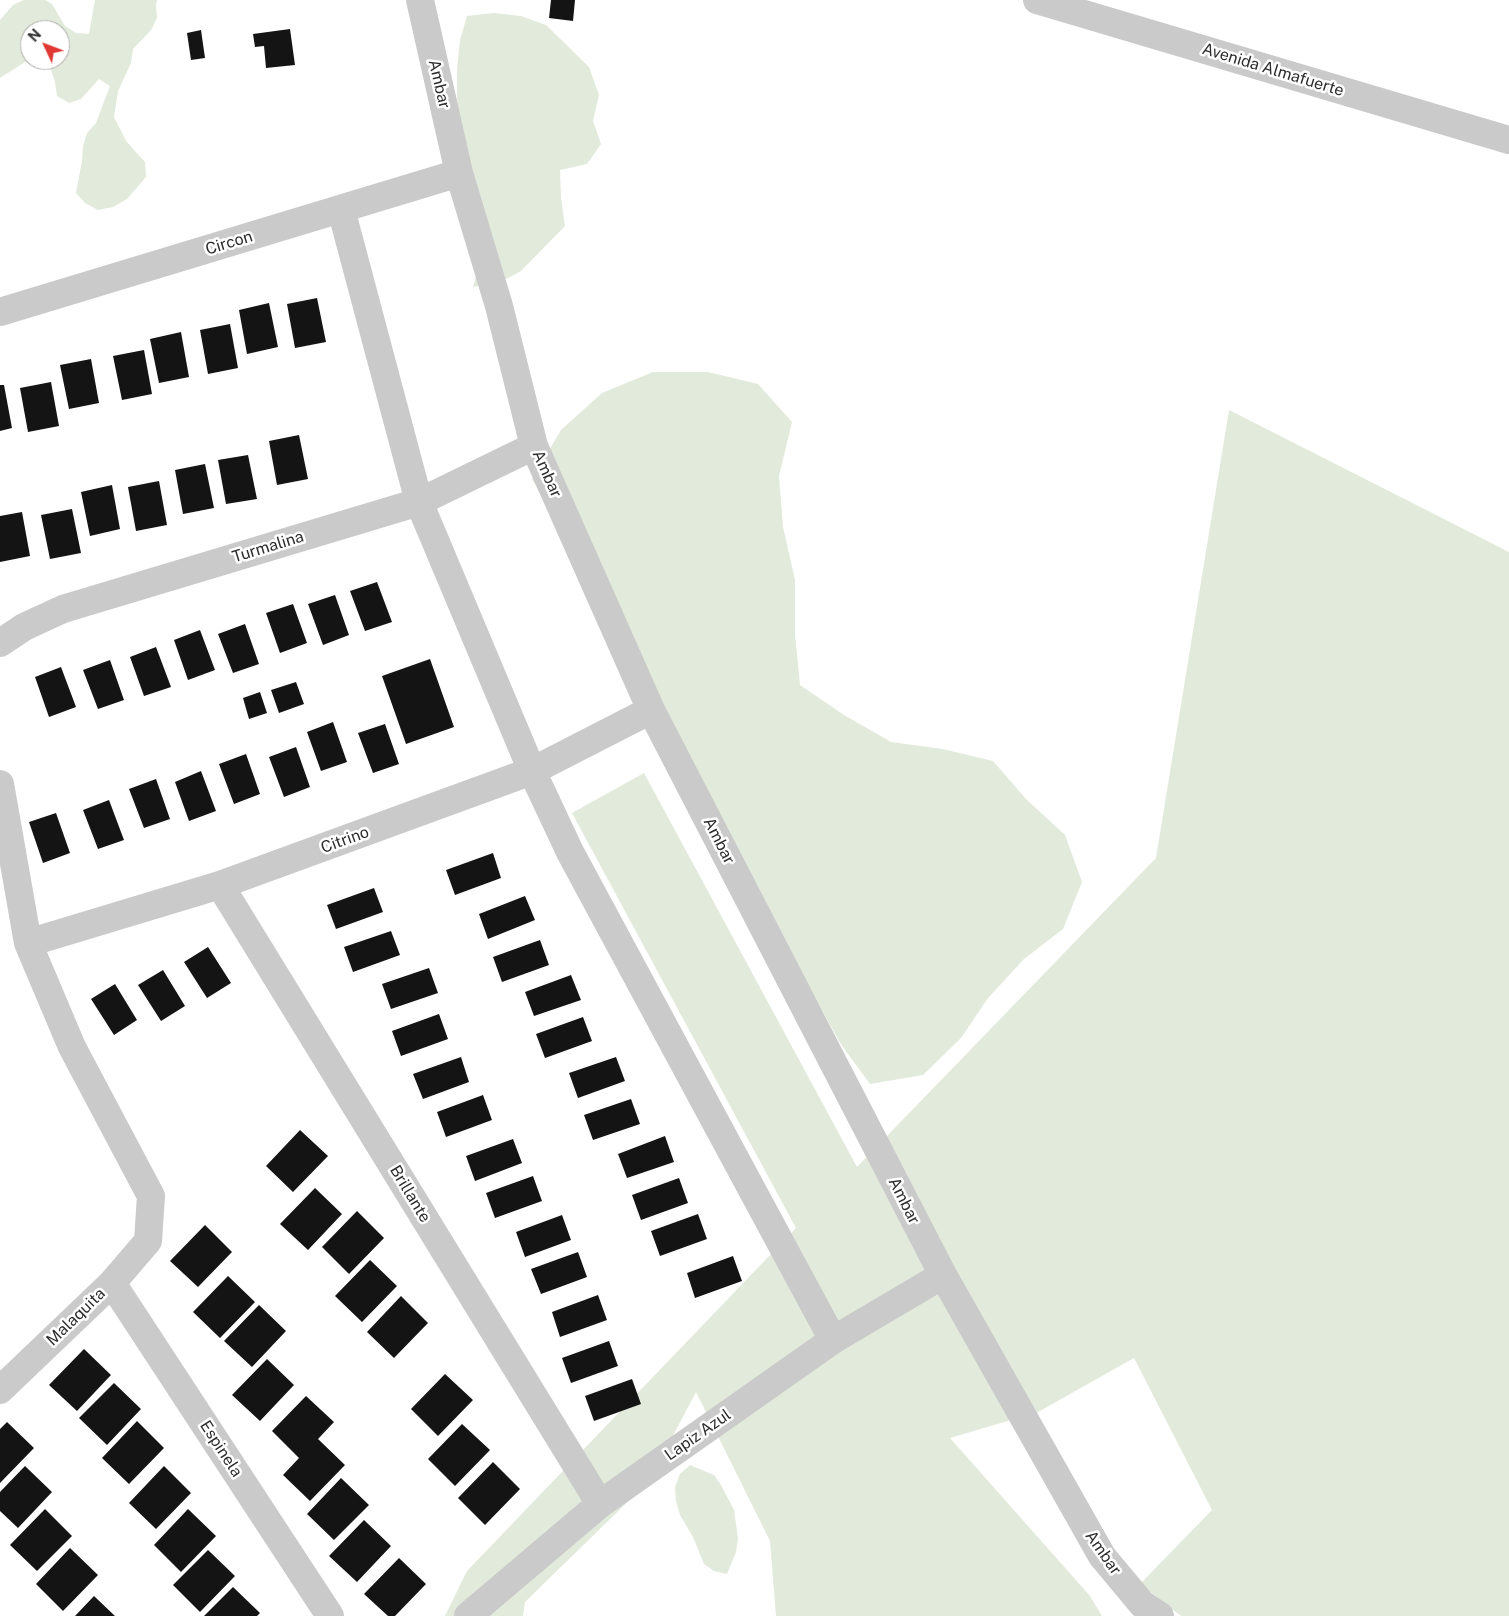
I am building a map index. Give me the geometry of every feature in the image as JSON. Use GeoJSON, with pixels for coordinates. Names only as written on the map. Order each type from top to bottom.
{"type":"FeatureCollection","features":[{"type":"Feature","properties":{"kind":"street","name":"Ambar"},"geometry":{"type":"LineString","coordinates":[[420,0],[459,173],[499,306],[534,446],[651,710],[943,1275],[1102,1556],[1142,1604],[1160,1616]]}},
{"type":"Feature","properties":{"kind":"street","name":"Avenida Almafuerte"},"geometry":{"type":"LineString","coordinates":[[1037,0],[1509,140]]}},
{"type":"Feature","properties":{"kind":"street","name":"Circon"},"geometry":{"type":"LineString","coordinates":[[0,312],[459,173]]}},
{"type":"Feature","properties":{"kind":"street"},"geometry":{"type":"LineString","coordinates":[[342,209],[419,502],[532,771],[570,852],[832,1340]]}},
{"type":"Feature","properties":{"kind":"street","name":"Turmalina"},"geometry":{"type":"LineString","coordinates":[[0,643],[24,627],[63,609],[419,502],[534,446]]}},
{"type":"Feature","properties":{"kind":"street","name":"Citrino"},"geometry":{"type":"LineString","coordinates":[[28,943],[220,885],[532,771],[651,710]]}},
{"type":"Feature","properties":{"kind":"street"},"geometry":{"type":"LineString","coordinates":[[0,784],[28,943]]}},
{"type":"Feature","properties":{"kind":"street","name":"Brillante"},"geometry":{"type":"LineString","coordinates":[[220,885],[600,1504]]}},
{"type":"Feature","properties":{"kind":"street","name":"Malaquita"},"geometry":{"type":"LineString","coordinates":[[0,1390],[112,1282],[148,1241],[151,1196],[72,1046],[28,943]]}},
{"type":"Feature","properties":{"kind":"street","name":"Lapiz Azul"},"geometry":{"type":"LineString","coordinates":[[468,1616],[600,1504],[832,1340],[943,1275]]}},
{"type":"Feature","properties":{"kind":"street","name":"Espinela"},"geometry":{"type":"LineString","coordinates":[[112,1282],[330,1616]]}},
{"type":"Feature","properties":{"kind":"green space"},"geometry":{"type":"Polygon","coordinates":[[[24,0],[45,0],[52,4],[61,20],[20,20],[20,65],[0,78],[0,20],[13,5],[24,0]]]}},
{"type":"Feature","properties":{"kind":"green space"},"geometry":{"type":"Polygon","coordinates":[[[95,0],[157,0],[157,18],[151,30],[133,49],[131,63],[118,91],[114,117],[126,141],[145,162],[146,177],[127,199],[113,207],[98,210],[85,203],[76,193],[83,146],[87,133],[96,123],[110,86],[99,79],[81,99],[69,103],[57,96],[51,70],[70,70],[70,29],[76,33],[89,34],[95,0]]]}},
{"type":"Feature","properties":{"kind":"green space"},"geometry":{"type":"Polygon","coordinates":[[[494,13],[521,16],[546,25],[589,67],[599,95],[593,121],[601,144],[587,164],[560,170],[565,226],[521,271],[499,283],[473,287],[480,262],[460,125],[457,98],[457,69],[460,40],[467,16],[494,13]]]}},
{"type":"Feature","properties":{"kind":"green space"},"geometry":{"type":"Polygon","coordinates":[[[653,372],[708,372],[758,384],[792,422],[779,476],[783,527],[795,580],[795,635],[800,685],[844,715],[891,742],[943,749],[993,761],[1026,799],[1065,835],[1082,882],[1063,929],[1024,959],[988,998],[961,1038],[923,1075],[870,1084],[840,1043],[532,479],[561,430],[602,393],[653,372]]]}},
{"type":"Feature","properties":{"kind":"green space"},"geometry":{"type":"Polygon","coordinates":[[[1229,410],[1509,552],[1509,1616],[1181,1616],[1140,1584],[1212,1510],[1134,1358],[1038,1412],[950,1438],[1090,1596],[1102,1616],[776,1616],[770,1541],[696,1392],[649,1481],[525,1602],[523,1616],[445,1616],[467,1571],[796,1228],[572,813],[644,773],[857,1167],[1156,858],[1229,410]]]}},
{"type":"Feature","properties":{"kind":"green space"},"geometry":{"type":"Polygon","coordinates":[[[690,1465],[714,1475],[734,1510],[738,1538],[736,1552],[727,1574],[714,1571],[704,1564],[693,1537],[680,1515],[675,1487],[680,1474],[690,1465]]]}},
{"type":"Feature","properties":{"kind":"building"},"geometry":{"type":"Polygon","coordinates":[[[551,0],[575,0],[573,21],[549,18],[551,0]]]}},
{"type":"Feature","properties":{"kind":"building"},"geometry":{"type":"Polygon","coordinates":[[[290,29],[295,65],[266,68],[264,46],[255,47],[253,34],[290,29]]]}},
{"type":"Feature","properties":{"kind":"building"},"geometry":{"type":"Polygon","coordinates":[[[201,30],[205,58],[191,60],[187,33],[201,30]]]}},
{"type":"Feature","properties":{"kind":"building"},"geometry":{"type":"Polygon","coordinates":[[[317,298],[326,342],[295,348],[287,304],[317,298]]]}},
{"type":"Feature","properties":{"kind":"building"},"geometry":{"type":"Polygon","coordinates":[[[269,303],[278,347],[247,354],[239,310],[269,303]]]}},
{"type":"Feature","properties":{"kind":"building"},"geometry":{"type":"Polygon","coordinates":[[[230,324],[238,368],[208,374],[200,330],[230,324]]]}},
{"type":"Feature","properties":{"kind":"building"},"geometry":{"type":"Polygon","coordinates":[[[181,332],[189,377],[159,383],[150,339],[181,332]]]}},
{"type":"Feature","properties":{"kind":"building"},"geometry":{"type":"Polygon","coordinates":[[[144,350],[152,394],[122,400],[113,356],[144,350]]]}},
{"type":"Feature","properties":{"kind":"building"},"geometry":{"type":"Polygon","coordinates":[[[91,359],[99,403],[69,409],[60,365],[91,359]]]}},
{"type":"Feature","properties":{"kind":"building"},"geometry":{"type":"Polygon","coordinates":[[[51,382],[59,426],[28,432],[20,388],[51,382]]]}},
{"type":"Feature","properties":{"kind":"building"},"geometry":{"type":"Polygon","coordinates":[[[0,385],[4,385],[12,428],[0,431],[0,385]]]}},
{"type":"Feature","properties":{"kind":"building"},"geometry":{"type":"Polygon","coordinates":[[[299,435],[308,479],[277,485],[269,441],[299,435]]]}},
{"type":"Feature","properties":{"kind":"building"},"geometry":{"type":"Polygon","coordinates":[[[248,455],[257,499],[226,504],[218,460],[248,455]]]}},
{"type":"Feature","properties":{"kind":"building"},"geometry":{"type":"Polygon","coordinates":[[[205,464],[214,508],[183,514],[175,470],[205,464]]]}},
{"type":"Feature","properties":{"kind":"building"},"geometry":{"type":"Polygon","coordinates":[[[159,481],[167,525],[136,531],[128,487],[159,481]]]}},
{"type":"Feature","properties":{"kind":"building"},"geometry":{"type":"Polygon","coordinates":[[[112,485],[120,529],[90,536],[81,492],[112,485]]]}},
{"type":"Feature","properties":{"kind":"building"},"geometry":{"type":"Polygon","coordinates":[[[72,509],[81,553],[50,559],[41,515],[72,509]]]}},
{"type":"Feature","properties":{"kind":"building"},"geometry":{"type":"Polygon","coordinates":[[[22,512],[30,556],[0,562],[0,516],[22,512]]]}},
{"type":"Feature","properties":{"kind":"building"},"geometry":{"type":"Polygon","coordinates":[[[377,582],[392,622],[365,631],[350,591],[377,582]]]}},
{"type":"Feature","properties":{"kind":"building"},"geometry":{"type":"Polygon","coordinates":[[[335,595],[349,635],[323,645],[308,604],[335,595]]]}},
{"type":"Feature","properties":{"kind":"building"},"geometry":{"type":"Polygon","coordinates":[[[293,604],[307,643],[280,653],[266,613],[293,604]]]}},
{"type":"Feature","properties":{"kind":"building"},"geometry":{"type":"Polygon","coordinates":[[[245,624],[259,664],[233,673],[218,634],[245,624]]]}},
{"type":"Feature","properties":{"kind":"building"},"geometry":{"type":"Polygon","coordinates":[[[200,630],[215,670],[188,680],[174,640],[200,630]]]}},
{"type":"Feature","properties":{"kind":"building"},"geometry":{"type":"Polygon","coordinates":[[[156,647],[171,687],[144,696],[130,657],[156,647]]]}},
{"type":"Feature","properties":{"kind":"building"},"geometry":{"type":"Polygon","coordinates":[[[430,659],[454,727],[406,744],[382,676],[430,659]]]}},
{"type":"Feature","properties":{"kind":"building"},"geometry":{"type":"Polygon","coordinates":[[[110,660],[124,700],[98,709],[83,670],[110,660]]]}},
{"type":"Feature","properties":{"kind":"building"},"geometry":{"type":"Polygon","coordinates":[[[61,667],[76,707],[49,717],[35,677],[61,667]]]}},
{"type":"Feature","properties":{"kind":"building"},"geometry":{"type":"Polygon","coordinates":[[[296,682],[304,704],[279,713],[271,690],[296,682]]]}},
{"type":"Feature","properties":{"kind":"building"},"geometry":{"type":"Polygon","coordinates":[[[260,692],[267,713],[249,719],[243,698],[260,692]]]}},
{"type":"Feature","properties":{"kind":"building"},"geometry":{"type":"Polygon","coordinates":[[[333,722],[347,762],[321,771],[307,732],[333,722]]]}},
{"type":"Feature","properties":{"kind":"building"},"geometry":{"type":"Polygon","coordinates":[[[385,724],[399,764],[373,773],[358,733],[385,724]]]}},
{"type":"Feature","properties":{"kind":"building"},"geometry":{"type":"Polygon","coordinates":[[[296,747],[310,787],[284,797],[269,757],[296,747]]]}},
{"type":"Feature","properties":{"kind":"building"},"geometry":{"type":"Polygon","coordinates":[[[246,754],[260,794],[234,804],[219,764],[246,754]]]}},
{"type":"Feature","properties":{"kind":"building"},"geometry":{"type":"Polygon","coordinates":[[[201,771],[216,811],[189,821],[175,782],[201,771]]]}},
{"type":"Feature","properties":{"kind":"building"},"geometry":{"type":"Polygon","coordinates":[[[156,779],[170,819],[144,828],[129,789],[156,779]]]}},
{"type":"Feature","properties":{"kind":"building"},"geometry":{"type":"Polygon","coordinates":[[[109,800],[124,840],[98,849],[83,810],[109,800]]]}},
{"type":"Feature","properties":{"kind":"building"},"geometry":{"type":"Polygon","coordinates":[[[56,813],[70,853],[43,863],[29,822],[56,813]]]}},
{"type":"Feature","properties":{"kind":"building"},"geometry":{"type":"Polygon","coordinates":[[[493,853],[501,878],[455,895],[446,870],[493,853]]]}},
{"type":"Feature","properties":{"kind":"building"},"geometry":{"type":"Polygon","coordinates":[[[374,888],[383,912],[336,929],[327,905],[374,888]]]}},
{"type":"Feature","properties":{"kind":"building"},"geometry":{"type":"Polygon","coordinates":[[[525,896],[535,920],[488,939],[479,914],[525,896]]]}},
{"type":"Feature","properties":{"kind":"building"},"geometry":{"type":"Polygon","coordinates":[[[391,931],[400,955],[353,972],[344,947],[391,931]]]}},
{"type":"Feature","properties":{"kind":"building"},"geometry":{"type":"Polygon","coordinates":[[[540,940],[549,965],[502,982],[493,957],[540,940]]]}},
{"type":"Feature","properties":{"kind":"building"},"geometry":{"type":"Polygon","coordinates":[[[208,947],[231,983],[207,998],[184,962],[208,947]]]}},
{"type":"Feature","properties":{"kind":"building"},"geometry":{"type":"Polygon","coordinates":[[[429,968],[438,993],[391,1009],[382,984],[429,968]]]}},
{"type":"Feature","properties":{"kind":"building"},"geometry":{"type":"Polygon","coordinates":[[[163,970],[185,1006],[161,1021],[138,985],[163,970]]]}},
{"type":"Feature","properties":{"kind":"building"},"geometry":{"type":"Polygon","coordinates":[[[571,975],[581,1000],[534,1016],[525,992],[571,975]]]}},
{"type":"Feature","properties":{"kind":"building"},"geometry":{"type":"Polygon","coordinates":[[[115,984],[137,1020],[114,1035],[91,999],[115,984]]]}},
{"type":"Feature","properties":{"kind":"building"},"geometry":{"type":"Polygon","coordinates":[[[439,1014],[448,1039],[401,1056],[392,1031],[439,1014]]]}},
{"type":"Feature","properties":{"kind":"building"},"geometry":{"type":"Polygon","coordinates":[[[583,1017],[592,1041],[545,1058],[536,1034],[583,1017]]]}},
{"type":"Feature","properties":{"kind":"building"},"geometry":{"type":"Polygon","coordinates":[[[461,1057],[469,1082],[423,1099],[413,1074],[461,1057]]]}},
{"type":"Feature","properties":{"kind":"building"},"geometry":{"type":"Polygon","coordinates":[[[616,1057],[625,1081],[578,1098],[569,1073],[616,1057]]]}},
{"type":"Feature","properties":{"kind":"building"},"geometry":{"type":"Polygon","coordinates":[[[483,1095],[492,1120],[446,1137],[437,1112],[483,1095]]]}},
{"type":"Feature","properties":{"kind":"building"},"geometry":{"type":"Polygon","coordinates":[[[631,1099],[640,1124],[593,1140],[584,1115],[631,1099]]]}},
{"type":"Feature","properties":{"kind":"building"},"geometry":{"type":"Polygon","coordinates":[[[300,1130],[328,1156],[293,1192],[266,1166],[300,1130]]]}},
{"type":"Feature","properties":{"kind":"building"},"geometry":{"type":"Polygon","coordinates":[[[665,1136],[674,1162],[627,1178],[618,1154],[665,1136]]]}},
{"type":"Feature","properties":{"kind":"building"},"geometry":{"type":"Polygon","coordinates":[[[513,1139],[522,1163],[475,1181],[466,1156],[513,1139]]]}},
{"type":"Feature","properties":{"kind":"building"},"geometry":{"type":"Polygon","coordinates":[[[533,1176],[542,1201],[495,1218],[486,1193],[533,1176]]]}},
{"type":"Feature","properties":{"kind":"building"},"geometry":{"type":"Polygon","coordinates":[[[679,1178],[688,1203],[641,1220],[632,1195],[679,1178]]]}},
{"type":"Feature","properties":{"kind":"building"},"geometry":{"type":"Polygon","coordinates":[[[315,1188],[342,1214],[308,1250],[280,1224],[315,1188]]]}},
{"type":"Feature","properties":{"kind":"building"},"geometry":{"type":"Polygon","coordinates":[[[357,1211],[384,1238],[349,1274],[322,1247],[357,1211]]]}},
{"type":"Feature","properties":{"kind":"building"},"geometry":{"type":"Polygon","coordinates":[[[698,1214],[707,1239],[660,1256],[651,1231],[698,1214]]]}},
{"type":"Feature","properties":{"kind":"building"},"geometry":{"type":"Polygon","coordinates":[[[562,1215],[571,1240],[525,1257],[516,1232],[562,1215]]]}},
{"type":"Feature","properties":{"kind":"building"},"geometry":{"type":"Polygon","coordinates":[[[205,1225],[232,1252],[198,1287],[170,1261],[205,1225]]]}},
{"type":"Feature","properties":{"kind":"building"},"geometry":{"type":"Polygon","coordinates":[[[578,1252],[587,1277],[541,1294],[531,1269],[578,1252]]]}},
{"type":"Feature","properties":{"kind":"building"},"geometry":{"type":"Polygon","coordinates":[[[733,1256],[742,1281],[695,1298],[687,1273],[733,1256]]]}},
{"type":"Feature","properties":{"kind":"building"},"geometry":{"type":"Polygon","coordinates":[[[370,1260],[397,1286],[362,1322],[335,1296],[370,1260]]]}},
{"type":"Feature","properties":{"kind":"building"},"geometry":{"type":"Polygon","coordinates":[[[228,1276],[255,1302],[220,1338],[193,1312],[228,1276]]]}},
{"type":"Feature","properties":{"kind":"building"},"geometry":{"type":"Polygon","coordinates":[[[598,1295],[607,1320],[560,1337],[552,1312],[598,1295]]]}},
{"type":"Feature","properties":{"kind":"building"},"geometry":{"type":"Polygon","coordinates":[[[401,1296],[428,1323],[394,1358],[367,1332],[401,1296]]]}},
{"type":"Feature","properties":{"kind":"building"},"geometry":{"type":"Polygon","coordinates":[[[259,1305],[286,1331],[252,1367],[224,1341],[259,1305]]]}},
{"type":"Feature","properties":{"kind":"building"},"geometry":{"type":"Polygon","coordinates":[[[609,1341],[618,1366],[571,1383],[562,1358],[609,1341]]]}},
{"type":"Feature","properties":{"kind":"building"},"geometry":{"type":"Polygon","coordinates":[[[84,1349],[111,1375],[77,1411],[49,1385],[84,1349]]]}},
{"type":"Feature","properties":{"kind":"building"},"geometry":{"type":"Polygon","coordinates":[[[267,1359],[294,1385],[260,1421],[232,1395],[267,1359]]]}},
{"type":"Feature","properties":{"kind":"building"},"geometry":{"type":"Polygon","coordinates":[[[445,1374],[473,1400],[438,1436],[411,1409],[445,1374]]]}},
{"type":"Feature","properties":{"kind":"building"},"geometry":{"type":"Polygon","coordinates":[[[632,1379],[641,1404],[594,1421],[585,1396],[632,1379]]]}},
{"type":"Feature","properties":{"kind":"building"},"geometry":{"type":"Polygon","coordinates":[[[114,1383],[141,1409],[107,1445],[79,1418],[114,1383]]]}},
{"type":"Feature","properties":{"kind":"building"},"geometry":{"type":"Polygon","coordinates":[[[306,1396],[334,1422],[318,1439],[345,1465],[310,1501],[283,1475],[299,1458],[272,1431],[306,1396]]]}},
{"type":"Feature","properties":{"kind":"building"},"geometry":{"type":"Polygon","coordinates":[[[137,1421],[164,1448],[129,1484],[102,1458],[137,1421]]]}},
{"type":"Feature","properties":{"kind":"building"},"geometry":{"type":"Polygon","coordinates":[[[7,1422],[34,1448],[0,1483],[0,1429],[7,1422]]]}},
{"type":"Feature","properties":{"kind":"building"},"geometry":{"type":"Polygon","coordinates":[[[462,1424],[490,1450],[455,1486],[428,1459],[462,1424]]]}},
{"type":"Feature","properties":{"kind":"building"},"geometry":{"type":"Polygon","coordinates":[[[493,1462],[520,1489],[485,1525],[458,1498],[493,1462]]]}},
{"type":"Feature","properties":{"kind":"building"},"geometry":{"type":"Polygon","coordinates":[[[25,1466],[52,1492],[18,1528],[0,1511],[0,1492],[25,1466]]]}},
{"type":"Feature","properties":{"kind":"building"},"geometry":{"type":"Polygon","coordinates":[[[164,1466],[191,1493],[156,1529],[129,1503],[164,1466]]]}},
{"type":"Feature","properties":{"kind":"building"},"geometry":{"type":"Polygon","coordinates":[[[341,1478],[369,1505],[334,1540],[307,1514],[341,1478]]]}},
{"type":"Feature","properties":{"kind":"building"},"geometry":{"type":"Polygon","coordinates":[[[45,1509],[72,1536],[37,1571],[10,1545],[45,1509]]]}},
{"type":"Feature","properties":{"kind":"building"},"geometry":{"type":"Polygon","coordinates":[[[188,1509],[216,1536],[181,1572],[154,1545],[188,1509]]]}},
{"type":"Feature","properties":{"kind":"building"},"geometry":{"type":"Polygon","coordinates":[[[364,1520],[391,1546],[357,1582],[329,1556],[364,1520]]]}},
{"type":"Feature","properties":{"kind":"building"},"geometry":{"type":"Polygon","coordinates":[[[70,1548],[98,1575],[63,1611],[36,1584],[70,1548]]]}},
{"type":"Feature","properties":{"kind":"building"},"geometry":{"type":"Polygon","coordinates":[[[208,1550],[235,1576],[200,1612],[173,1585],[208,1550]]]}},
{"type":"Feature","properties":{"kind":"building"},"geometry":{"type":"Polygon","coordinates":[[[399,1558],[426,1584],[395,1616],[388,1616],[364,1594],[399,1558]]]}},
{"type":"Feature","properties":{"kind":"building"},"geometry":{"type":"Polygon","coordinates":[[[233,1587],[260,1613],[257,1616],[204,1616],[233,1587]]]}},
{"type":"Feature","properties":{"kind":"building"},"geometry":{"type":"Polygon","coordinates":[[[94,1596],[115,1616],[75,1616],[94,1596]]]}}]}
